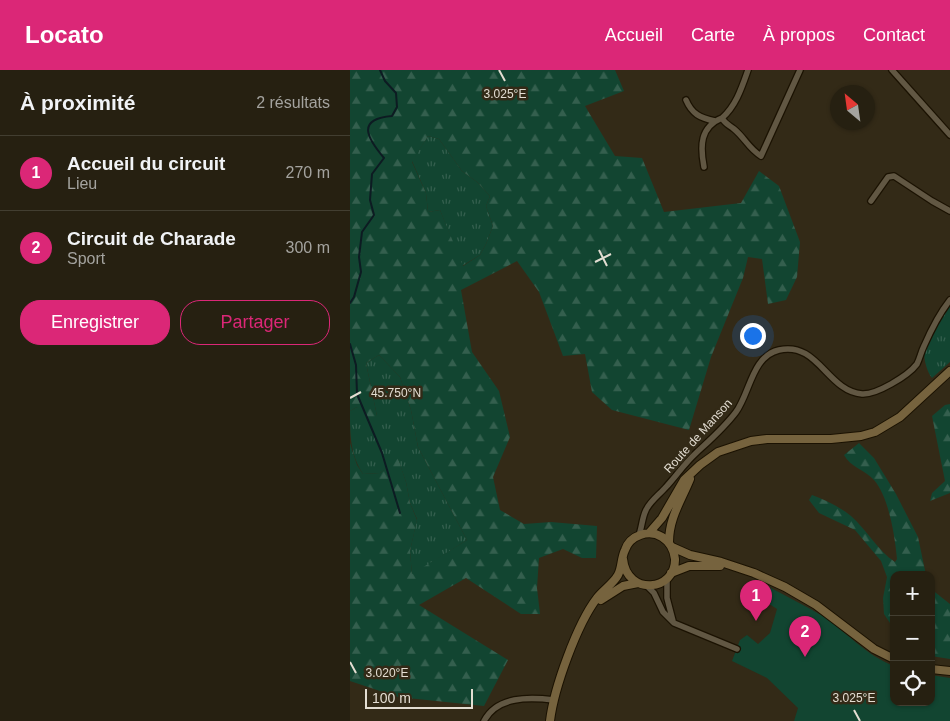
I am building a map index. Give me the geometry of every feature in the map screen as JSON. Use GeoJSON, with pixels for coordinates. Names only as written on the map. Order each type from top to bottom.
{"type":"FeatureCollection","features":[{"type":"Feature","properties":{"kind":"street"},"geometry":{"type":"LineString","coordinates":[[704,167],[701,140],[705,131],[715,121],[729,112],[740,93],[748,70]]}},
{"type":"Feature","properties":{"kind":"street"},"geometry":{"type":"LineString","coordinates":[[722,118],[752,151],[761,156],[800,70]]}},
{"type":"Feature","properties":{"kind":"street"},"geometry":{"type":"LineString","coordinates":[[892,70],[950,135]]}},
{"type":"Feature","properties":{"kind":"street"},"geometry":{"type":"LineString","coordinates":[[686,100],[690,110],[703,118],[715,121]]}},
{"type":"Feature","properties":{"kind":"street"},"geometry":{"type":"LineString","coordinates":[[871,201],[888,177],[894,176],[950,211]]}},
{"type":"Feature","properties":{"kind":"street","name":"Route de Manson"},"geometry":{"type":"LineString","coordinates":[[639,535],[646,510],[696,453],[732,417],[740,406],[757,367],[770,354],[787,348],[801,351],[813,358],[831,378],[846,390],[858,394],[872,393],[887,386],[916,365],[936,321],[950,300]]}},
{"type":"Feature","properties":{"kind":"street"},"geometry":{"type":"LineString","coordinates":[[650,533],[662,518],[680,486],[700,465],[718,452],[751,441],[767,439],[831,439],[861,436],[874,432],[900,417],[950,371]]}},
{"type":"Feature","properties":{"kind":"street"},"geometry":{"type":"LineString","coordinates":[[674,623],[666,588],[675,564],[674,552],[670,544],[669,528],[672,516],[692,473]]}},
{"type":"Feature","properties":{"kind":"street"},"geometry":{"type":"LineString","coordinates":[[550,721],[554,700],[583,620],[597,598],[618,574],[627,544],[639,535],[650,533],[663,537],[670,544],[690,554],[721,562],[766,578],[801,596],[841,623],[874,649],[890,657]]}},
{"type":"Feature","properties":{"kind":"street"},"geometry":{"type":"LineString","coordinates":[[623,559],[624,570],[628,576],[654,593],[663,612],[674,623],[737,649]]}},
{"type":"Feature","properties":{"kind":"street"},"geometry":{"type":"LineString","coordinates":[[590,610],[609,594],[623,586],[656,584],[689,566],[702,565],[740,569]]}},
{"type":"Feature","properties":{"kind":"street"},"geometry":{"type":"LineString","coordinates":[[935,669],[950,671]]}},
{"type":"Feature","properties":{"kind":"street"},"geometry":{"type":"LineString","coordinates":[[484,721],[493,709],[506,702],[524,699],[554,700]]}},
{"type":"Feature","properties":{"kind":"green space"},"geometry":{"type":"Polygon","coordinates":[[[350,70],[615,70],[624,91],[585,106],[615,156],[642,158],[664,212],[741,203],[759,171],[779,186],[800,242],[797,277],[786,300],[768,304],[762,259],[748,257],[743,278],[711,357],[689,430],[612,410],[592,392],[585,354],[563,356],[539,292],[517,261],[461,290],[472,352],[499,391],[510,437],[493,477],[500,510],[524,524],[551,522],[597,526],[596,558],[582,558],[563,549],[539,558],[537,588],[540,614],[521,614],[466,578],[419,605],[508,660],[484,706],[398,697],[350,681],[350,443],[357,465],[363,474],[380,473],[398,458],[406,482],[410,503],[417,520],[410,551],[412,574],[467,540],[418,447],[411,410],[400,377],[379,355],[366,363],[377,416],[367,421],[357,407],[350,411],[350,70]],[[428,136],[412,162],[426,193],[428,212],[440,210],[463,266],[480,255],[493,226],[486,206],[490,196],[477,182],[462,171],[439,139],[428,136]]]}},
{"type":"Feature","properties":{"kind":"green space"},"geometry":{"type":"Polygon","coordinates":[[[428,136],[439,139],[462,171],[477,182],[490,196],[486,206],[493,226],[486,244],[480,255],[462,266],[440,210],[428,212],[426,193],[412,161],[428,136]]]}},
{"type":"Feature","properties":{"kind":"green space"},"geometry":{"type":"Polygon","coordinates":[[[950,304],[950,362],[932,378],[926,366],[925,347],[950,304]]]}},
{"type":"Feature","properties":{"kind":"green space"},"geometry":{"type":"Polygon","coordinates":[[[379,355],[400,377],[411,410],[418,447],[467,540],[412,575],[410,551],[417,519],[410,503],[406,482],[398,459],[380,473],[363,474],[353,451],[350,411],[357,407],[377,416],[366,363],[379,355]]]}},
{"type":"Feature","properties":{"kind":"green space"},"geometry":{"type":"Polygon","coordinates":[[[950,404],[950,493],[930,501],[932,493],[945,481],[932,416],[945,405],[950,404]]]}},
{"type":"Feature","properties":{"kind":"green space"},"geometry":{"type":"Polygon","coordinates":[[[859,443],[874,458],[896,494],[918,537],[925,571],[890,571],[890,623],[884,614],[883,598],[887,577],[881,561],[855,530],[819,513],[809,500],[812,495],[847,513],[883,552],[895,562],[897,559],[893,529],[884,496],[874,480],[850,463],[844,455],[859,443]]]}},
{"type":"Feature","properties":{"kind":"green space"},"geometry":{"type":"Polygon","coordinates":[[[769,587],[821,615],[874,656],[890,664],[890,706],[935,706],[935,676],[950,678],[950,721],[794,721],[798,708],[767,678],[732,661],[740,640],[747,635],[758,644],[770,633],[777,609],[763,600],[769,587]]]}},
{"type":"Feature","properties":{"kind":"green space"},"geometry":{"type":"Polygon","coordinates":[[[935,592],[950,604],[950,659],[935,657],[935,592]]]}},
{"type":"Feature","properties":{"kind":"waterway"},"geometry":{"type":"LineString","coordinates":[[350,303],[354,297],[361,272],[359,257],[362,232],[374,215],[370,200],[372,174],[384,158],[373,144],[368,131],[369,126],[373,121],[392,116],[397,107],[396,93],[385,81],[380,70]]}},
{"type":"Feature","properties":{"kind":"waterway"},"geometry":{"type":"LineString","coordinates":[[350,344],[356,365],[357,394],[382,453],[400,513]]}},
{"type":"Feature","properties":{"kind":"place","name":"Accueil du circuit"},"geometry":{"type":"Point","coordinates":[756,621]}},
{"type":"Feature","properties":{"kind":"place","name":"Circuit de Charade"},"geometry":{"type":"Point","coordinates":[805,657]}}]}
